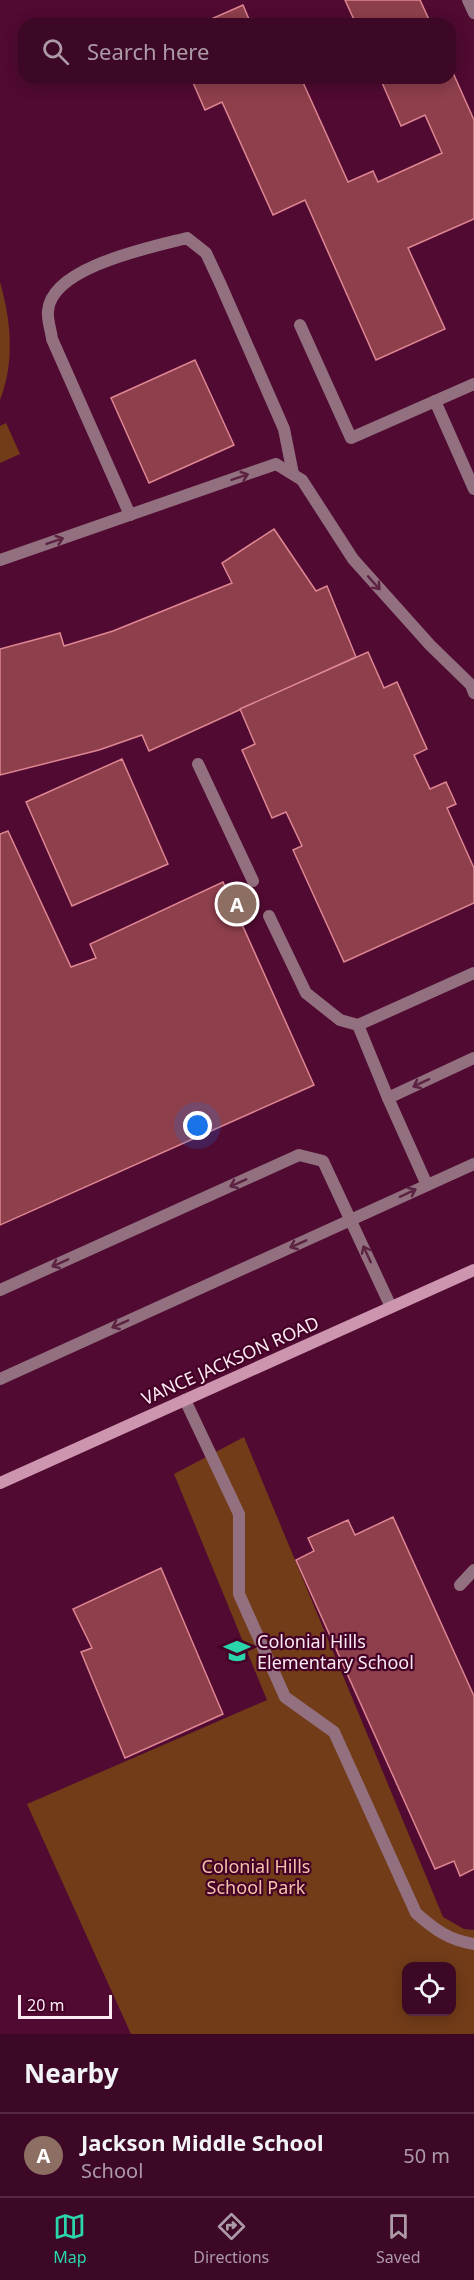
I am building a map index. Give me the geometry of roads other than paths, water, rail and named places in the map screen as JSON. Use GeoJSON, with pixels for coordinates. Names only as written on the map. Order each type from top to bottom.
{"type":"FeatureCollection","features":[{"type":"Feature","properties":{"kind":"main road","name":"VANCE JACKSON ROAD"},"geometry":{"type":"LineString","coordinates":[[0,1484],[474,1270]]}},
{"type":"Feature","properties":{"kind":"lane"},"geometry":{"type":"LineString","coordinates":[[468,0],[474,13]]}},
{"type":"Feature","properties":{"kind":"lane"},"geometry":{"type":"LineString","coordinates":[[130,515],[52,339],[48,310],[58,288],[81,272],[187,238],[206,253],[225,294],[284,429],[293,474]]}},
{"type":"Feature","properties":{"kind":"lane"},"geometry":{"type":"LineString","coordinates":[[300,325],[351,438],[474,384]]}},
{"type":"Feature","properties":{"kind":"lane"},"geometry":{"type":"LineString","coordinates":[[435,401],[474,489]]}},
{"type":"Feature","properties":{"kind":"lane"},"geometry":{"type":"LineString","coordinates":[[0,560],[276,464],[302,480],[353,559],[430,645],[471,685],[474,693]]}},
{"type":"Feature","properties":{"kind":"lane"},"geometry":{"type":"LineString","coordinates":[[198,764],[253,881]]}},
{"type":"Feature","properties":{"kind":"lane"},"geometry":{"type":"LineString","coordinates":[[269,916],[306,993],[340,1020],[358,1025],[474,973]]}},
{"type":"Feature","properties":{"kind":"lane"},"geometry":{"type":"LineString","coordinates":[[358,1025],[427,1185]]}},
{"type":"Feature","properties":{"kind":"lane"},"geometry":{"type":"LineString","coordinates":[[388,1098],[474,1058]]}},
{"type":"Feature","properties":{"kind":"lane"},"geometry":{"type":"LineString","coordinates":[[0,1290],[299,1155],[323,1161],[392,1307]]}},
{"type":"Feature","properties":{"kind":"lane"},"geometry":{"type":"LineString","coordinates":[[0,1379],[474,1164]]}},
{"type":"Feature","properties":{"kind":"lane"},"geometry":{"type":"LineString","coordinates":[[185,1400],[239,1514],[239,1594],[285,1697],[334,1732],[416,1913],[436,1932],[456,1941],[474,1944]]}},
{"type":"Feature","properties":{"kind":"lane"},"geometry":{"type":"LineString","coordinates":[[460,1585],[474,1570]]}},
{"type":"Feature","properties":{"kind":"place","name":"Jackson Middle School"},"geometry":{"type":"Point","coordinates":[237,904]}},
{"type":"Feature","properties":{"kind":"place","name":"Colonial Hills Elementary School"},"geometry":{"type":"Point","coordinates":[237,1651]}},
{"type":"Feature","properties":{"kind":"park label","name":"Colonial Hills School Park"},"geometry":{"type":"Point","coordinates":[256,1876]}}]}
